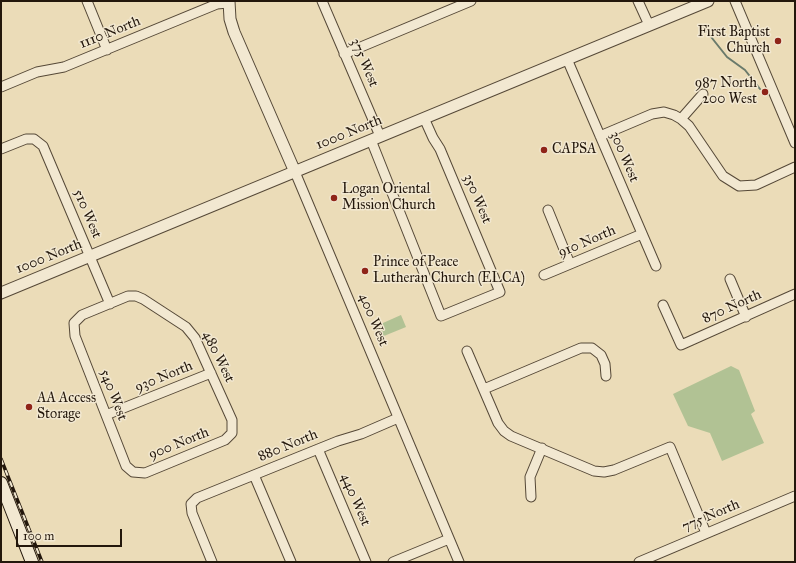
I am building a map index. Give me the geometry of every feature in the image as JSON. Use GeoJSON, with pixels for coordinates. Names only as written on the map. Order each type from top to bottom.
{"type":"FeatureCollection","features":[{"type":"Feature","properties":{"kind":"main road"},"geometry":{"type":"LineString","coordinates":[[1,483],[32,562]]}},
{"type":"Feature","properties":{"kind":"street"},"geometry":{"type":"LineString","coordinates":[[87,1],[107,50]]}},
{"type":"Feature","properties":{"kind":"street","name":"375 West"},"geometry":{"type":"LineString","coordinates":[[322,1],[376,138],[441,316]]}},
{"type":"Feature","properties":{"kind":"street"},"geometry":{"type":"LineString","coordinates":[[344,54],[471,1]]}},
{"type":"Feature","properties":{"kind":"street"},"geometry":{"type":"LineString","coordinates":[[638,1],[649,25]]}},
{"type":"Feature","properties":{"kind":"street","name":"1000 North"},"geometry":{"type":"LineString","coordinates":[[1,293],[708,1]]}},
{"type":"Feature","properties":{"kind":"street"},"geometry":{"type":"LineString","coordinates":[[735,1],[795,144]]}},
{"type":"Feature","properties":{"kind":"street","name":"1110 North"},"geometry":{"type":"LineString","coordinates":[[1,87],[37,72],[64,67],[217,4],[228,2]]}},
{"type":"Feature","properties":{"kind":"street","name":"400 West"},"geometry":{"type":"LineString","coordinates":[[228,2],[230,19],[234,32],[295,172],[459,562]]}},
{"type":"Feature","properties":{"kind":"street","name":"300 West"},"geometry":{"type":"LineString","coordinates":[[567,59],[656,266]]}},
{"type":"Feature","properties":{"kind":"street"},"geometry":{"type":"LineString","coordinates":[[681,118],[703,94]]}},
{"type":"Feature","properties":{"kind":"street"},"geometry":{"type":"LineString","coordinates":[[600,136],[652,114],[664,112],[681,118],[689,126],[723,176],[739,186],[756,185],[795,167]]}},
{"type":"Feature","properties":{"kind":"street","name":"350 West"},"geometry":{"type":"LineString","coordinates":[[424,118],[440,149],[500,292],[441,316]]}},
{"type":"Feature","properties":{"kind":"street","name":"510 West"},"geometry":{"type":"LineString","coordinates":[[1,149],[26,139],[34,139],[43,146],[110,304]]}},
{"type":"Feature","properties":{"kind":"street"},"geometry":{"type":"LineString","coordinates":[[548,210],[570,264]]}},
{"type":"Feature","properties":{"kind":"street","name":"910 North"},"geometry":{"type":"LineString","coordinates":[[544,275],[642,234]]}},
{"type":"Feature","properties":{"kind":"street"},"geometry":{"type":"LineString","coordinates":[[730,279],[746,317]]}},
{"type":"Feature","properties":{"kind":"street","name":"870 North"},"geometry":{"type":"LineString","coordinates":[[663,305],[681,345],[795,294]]}},
{"type":"Feature","properties":{"kind":"street","name":"480 West"},"geometry":{"type":"LineString","coordinates":[[110,304],[128,296],[136,296],[186,327],[195,338],[232,420],[232,433]]}},
{"type":"Feature","properties":{"kind":"street","name":"540 West"},"geometry":{"type":"LineString","coordinates":[[110,304],[82,315],[74,323],[75,336],[126,466],[133,472]]}},
{"type":"Feature","properties":{"kind":"street"},"geometry":{"type":"LineString","coordinates":[[484,389],[581,348],[592,348],[601,355],[605,364],[606,376]]}},
{"type":"Feature","properties":{"kind":"street"},"geometry":{"type":"LineString","coordinates":[[467,350],[498,423],[504,431],[511,436],[594,471],[604,472],[614,470],[670,447],[706,534]]}},
{"type":"Feature","properties":{"kind":"street","name":"930 North"},"geometry":{"type":"LineString","coordinates":[[106,415],[211,373]]}},
{"type":"Feature","properties":{"kind":"street","name":"880 North"},"geometry":{"type":"LineString","coordinates":[[212,562],[192,513],[191,504],[197,498],[398,418]]}},
{"type":"Feature","properties":{"kind":"street","name":"900 North"},"geometry":{"type":"LineString","coordinates":[[133,472],[145,473],[225,440],[232,433]]}},
{"type":"Feature","properties":{"kind":"street"},"geometry":{"type":"LineString","coordinates":[[531,497],[530,477],[542,448]]}},
{"type":"Feature","properties":{"kind":"street","name":"440 West"},"geometry":{"type":"LineString","coordinates":[[318,449],[366,562]]}},
{"type":"Feature","properties":{"kind":"street"},"geometry":{"type":"LineString","coordinates":[[254,475],[290,562]]}},
{"type":"Feature","properties":{"kind":"street","name":"775 North"},"geometry":{"type":"LineString","coordinates":[[639,562],[795,496]]}},
{"type":"Feature","properties":{"kind":"street"},"geometry":{"type":"LineString","coordinates":[[393,562],[449,539]]}},
{"type":"Feature","properties":{"kind":"green space"},"geometry":{"type":"Polygon","coordinates":[[[401,315],[406,327],[379,338],[374,327],[401,315]]]}},
{"type":"Feature","properties":{"kind":"green space"},"geometry":{"type":"Polygon","coordinates":[[[731,366],[739,370],[755,411],[751,414],[764,443],[722,461],[710,433],[688,426],[673,394],[731,366]]]}},
{"type":"Feature","properties":{"kind":"waterway"},"geometry":{"type":"LineString","coordinates":[[704,28],[727,57],[745,70],[760,89]]}},
{"type":"Feature","properties":{"kind":"railway"},"geometry":{"type":"LineString","coordinates":[[1,459],[42,562]]}},
{"type":"Feature","properties":{"kind":"place","name":"First Baptist Church"},"geometry":{"type":"Point","coordinates":[778,41]}},
{"type":"Feature","properties":{"kind":"place","name":"987 North 200 West"},"geometry":{"type":"Point","coordinates":[765,92]}},
{"type":"Feature","properties":{"kind":"place","name":"CAPSA"},"geometry":{"type":"Point","coordinates":[544,150]}},
{"type":"Feature","properties":{"kind":"place","name":"Logan Oriental Mission Church"},"geometry":{"type":"Point","coordinates":[334,198]}},
{"type":"Feature","properties":{"kind":"place","name":"Prince of Peace Lutheran Church (ELCA)"},"geometry":{"type":"Point","coordinates":[365,271]}},
{"type":"Feature","properties":{"kind":"place","name":"AA Access Storage"},"geometry":{"type":"Point","coordinates":[29,407]}}]}
